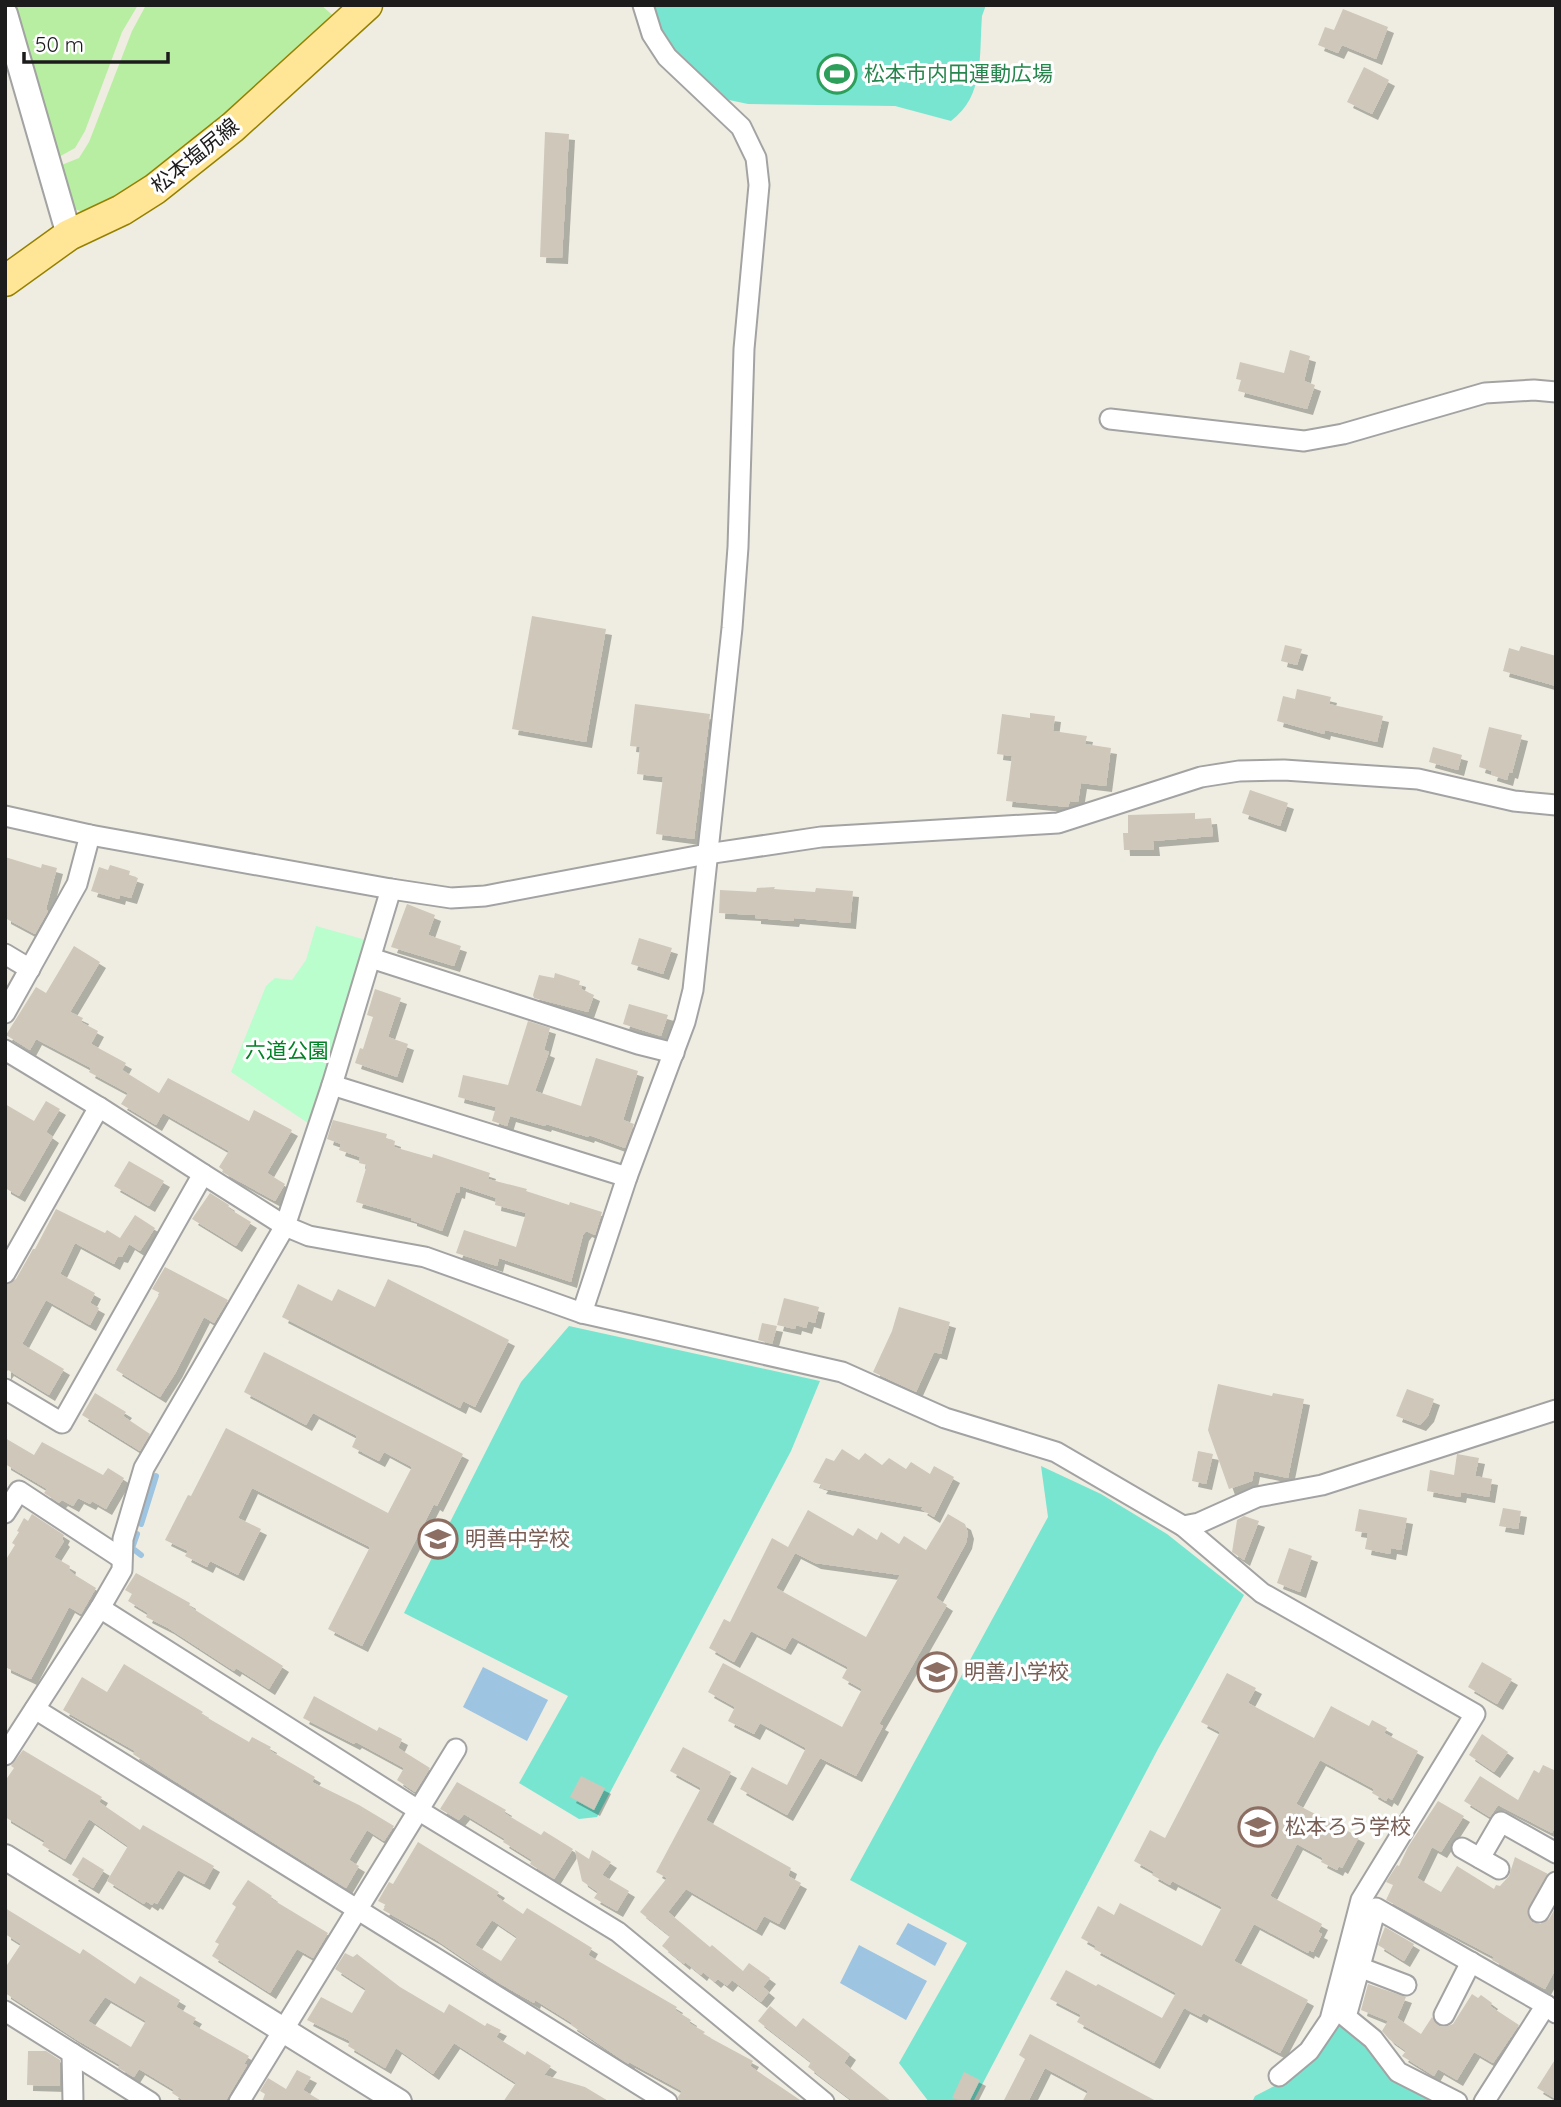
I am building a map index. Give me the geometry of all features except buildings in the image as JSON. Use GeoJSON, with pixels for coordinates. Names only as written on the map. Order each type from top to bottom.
{"type":"FeatureCollection","features":[{"type":"Feature","properties":{"kind":"main road","name":"松本塩尻線"},"geometry":{"type":"LineString","coordinates":[[5,281],[69,236],[155,190],[233,127],[367,5]]}},
{"type":"Feature","properties":{"kind":"street"},"geometry":{"type":"LineString","coordinates":[[582,1313],[627,1177],[674,1053],[693,990],[732,628],[738,547],[744,349],[759,185],[756,158],[741,127],[667,57],[652,34],[643,5]]}},
{"type":"Feature","properties":{"kind":"street"},"geometry":{"type":"LineString","coordinates":[[5,14],[69,236]]}},
{"type":"Feature","properties":{"kind":"street"},"geometry":{"type":"LineString","coordinates":[[1110,419],[1304,441],[1343,434],[1485,393],[1534,390],[1556,392]]}},
{"type":"Feature","properties":{"kind":"street"},"geometry":{"type":"LineString","coordinates":[[5,816],[90,835],[451,898],[485,896],[707,854],[821,837],[1058,823],[1200,777],[1239,771],[1284,770],[1418,779],[1514,801],[1556,805]]}},
{"type":"Feature","properties":{"kind":"street"},"geometry":{"type":"LineString","coordinates":[[5,1013],[77,884],[90,835]]}},
{"type":"Feature","properties":{"kind":"street"},"geometry":{"type":"LineString","coordinates":[[5,1755],[122,1570],[121,1558],[131,1529],[144,1468],[285,1226],[391,889]]}},
{"type":"Feature","properties":{"kind":"street"},"geometry":{"type":"LineString","coordinates":[[5,954],[30,969]]}},
{"type":"Feature","properties":{"kind":"street"},"geometry":{"type":"LineString","coordinates":[[371,958],[638,1044],[674,1053]]}},
{"type":"Feature","properties":{"kind":"street"},"geometry":{"type":"LineString","coordinates":[[5,1050],[285,1226],[309,1236],[425,1257],[582,1313],[833,1377],[945,1418],[1056,1452],[1183,1526],[1262,1593],[1475,1714],[1362,1900],[1330,2020],[1308,2051],[1279,2076]]}},
{"type":"Feature","properties":{"kind":"street"},"geometry":{"type":"LineString","coordinates":[[331,1085],[627,1177]]}},
{"type":"Feature","properties":{"kind":"street"},"geometry":{"type":"LineString","coordinates":[[5,1273],[99,1107]]}},
{"type":"Feature","properties":{"kind":"street"},"geometry":{"type":"LineString","coordinates":[[5,1389],[62,1423],[203,1174]]}},
{"type":"Feature","properties":{"kind":"street"},"geometry":{"type":"LineString","coordinates":[[1183,1526],[1199,1523],[1257,1497],[1322,1485],[1556,1410]]}},
{"type":"Feature","properties":{"kind":"street"},"geometry":{"type":"LineString","coordinates":[[5,1513],[19,1490],[121,1558]]}},
{"type":"Feature","properties":{"kind":"street"},"geometry":{"type":"LineString","coordinates":[[100,1608],[418,1810],[618,1932],[824,2102]]}},
{"type":"Feature","properties":{"kind":"street"},"geometry":{"type":"LineString","coordinates":[[35,1709],[667,2102]]}},
{"type":"Feature","properties":{"kind":"street"},"geometry":{"type":"LineString","coordinates":[[239,2102],[355,1909],[456,1749]]}},
{"type":"Feature","properties":{"kind":"street"},"geometry":{"type":"LineString","coordinates":[[1480,1858],[1501,1822],[1556,1853]]}},
{"type":"Feature","properties":{"kind":"street"},"geometry":{"type":"LineString","coordinates":[[1462,1848],[1499,1869]]}},
{"type":"Feature","properties":{"kind":"street"},"geometry":{"type":"LineString","coordinates":[[5,1857],[399,2102]]}},
{"type":"Feature","properties":{"kind":"street"},"geometry":{"type":"LineString","coordinates":[[1539,1912],[1556,1882]]}},
{"type":"Feature","properties":{"kind":"street"},"geometry":{"type":"LineString","coordinates":[[1457,2102],[1398,2072],[1373,2039],[1346,2017],[1376,1908],[1551,2009],[1484,2102]]}},
{"type":"Feature","properties":{"kind":"street"},"geometry":{"type":"LineString","coordinates":[[1444,2015],[1471,1962]]}},
{"type":"Feature","properties":{"kind":"street"},"geometry":{"type":"LineString","coordinates":[[1359,1968],[1406,1984]]}},
{"type":"Feature","properties":{"kind":"street"},"geometry":{"type":"LineString","coordinates":[[5,2011],[150,2102]]}},
{"type":"Feature","properties":{"kind":"street"},"geometry":{"type":"LineString","coordinates":[[72,2053],[73,2102]]}},
{"type":"Feature","properties":{"kind":"green space"},"geometry":{"type":"Polygon","coordinates":[[[11,5],[138,5],[122,32],[85,131],[75,148],[57,158],[11,5]]]}},
{"type":"Feature","properties":{"kind":"green space"},"geometry":{"type":"Polygon","coordinates":[[[146,5],[321,5],[337,19],[227,118],[94,216],[72,208],[59,166],[79,158],[89,142],[132,31],[146,5]]]}},
{"type":"Feature","properties":{"kind":"green space","name":"六道公園"},"geometry":{"type":"Polygon","coordinates":[[[316,926],[366,940],[312,1123],[308,1123],[231,1072],[266,986],[275,978],[292,980],[306,960],[316,926]]]}},
{"type":"Feature","properties":{"kind":"shaded area","name":"松本市内田運動広場"},"geometry":{"type":"Polygon","coordinates":[[[651,5],[986,5],[982,16],[980,59],[975,87],[962,111],[951,121],[895,106],[748,104],[729,100],[679,59],[659,28],[651,5]]]}},
{"type":"Feature","properties":{"kind":"shaded area"},"geometry":{"type":"Polygon","coordinates":[[[569,1326],[820,1381],[791,1451],[597,1817],[579,1819],[519,1783],[568,1696],[404,1613],[521,1382],[569,1326]]]}},
{"type":"Feature","properties":{"kind":"shaded area"},"geometry":{"type":"Polygon","coordinates":[[[1041,1466],[1101,1494],[1167,1534],[1244,1595],[1158,1749],[973,2102],[929,2102],[899,2063],[967,1943],[850,1880],[1048,1517],[1041,1466]]]}},
{"type":"Feature","properties":{"kind":"shaded area"},"geometry":{"type":"Polygon","coordinates":[[[483,1667],[548,1700],[527,1741],[463,1707],[483,1667]]]}},
{"type":"Feature","properties":{"kind":"shaded area"},"geometry":{"type":"Polygon","coordinates":[[[908,1923],[947,1943],[935,1966],[896,1944],[908,1923]]]}},
{"type":"Feature","properties":{"kind":"shaded area"},"geometry":{"type":"Polygon","coordinates":[[[859,1945],[927,1981],[906,2020],[840,1983],[859,1945]]]}},
{"type":"Feature","properties":{"kind":"shaded area"},"geometry":{"type":"Polygon","coordinates":[[[1339,2020],[1442,2102],[1252,2102],[1255,2096],[1278,2084],[1339,2020]]]}},
{"type":"Feature","properties":{"kind":"waterway"},"geometry":{"type":"LineString","coordinates":[[141,1524],[156,1476]]}},
{"type":"Feature","properties":{"kind":"waterway"},"geometry":{"type":"LineString","coordinates":[[137,1534],[132,1548],[141,1555]]}},
{"type":"Feature","properties":{"kind":"place","name":"松本市内田運動広場"},"geometry":{"type":"Point","coordinates":[837,74]}},
{"type":"Feature","properties":{"kind":"place","name":"明善中学校"},"geometry":{"type":"Point","coordinates":[438,1539]}},
{"type":"Feature","properties":{"kind":"place","name":"明善小学校"},"geometry":{"type":"Point","coordinates":[937,1672]}},
{"type":"Feature","properties":{"kind":"place","name":"松本ろう学校"},"geometry":{"type":"Point","coordinates":[1258,1827]}}]}
